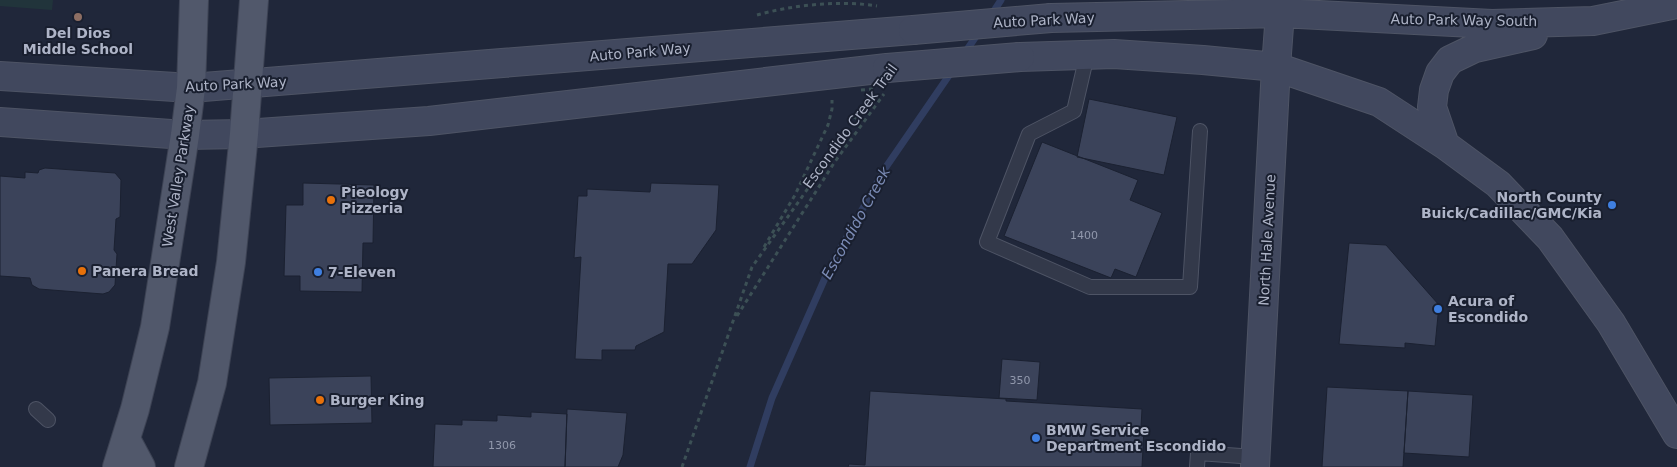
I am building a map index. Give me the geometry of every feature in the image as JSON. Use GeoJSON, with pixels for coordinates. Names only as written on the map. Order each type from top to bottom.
{"type":"FeatureCollection","features":[{"type":"Feature","properties":{"kind":"main road","name":"West Valley Parkway"},"geometry":{"type":"LineString","coordinates":[[117,467],[135,409],[155,327],[186,135],[191,88],[194,0]]}},
{"type":"Feature","properties":{"kind":"main road"},"geometry":{"type":"LineString","coordinates":[[189,467],[212,383],[231,262],[244,134],[254,0]]}},
{"type":"Feature","properties":{"kind":"main road","name":"Auto Park Way South"},"geometry":{"type":"LineString","coordinates":[[1280,13],[1492,24],[1593,21],[1677,4]]}},
{"type":"Feature","properties":{"kind":"main road","name":"Auto Park Way"},"geometry":{"type":"LineString","coordinates":[[0,76],[191,88],[248,85],[1051,18],[1280,13]]}},
{"type":"Feature","properties":{"kind":"main road","name":"North Hale Avenue"},"geometry":{"type":"LineString","coordinates":[[1255,462],[1280,13]]}},
{"type":"Feature","properties":{"kind":"main road"},"geometry":{"type":"LineString","coordinates":[[1445,145],[1432,107],[1434,90],[1440,73],[1450,60],[1475,48],[1593,21]]}},
{"type":"Feature","properties":{"kind":"main road"},"geometry":{"type":"LineString","coordinates":[[745,84],[752,72],[759,68],[798,61],[808,54],[813,38]]}},
{"type":"Feature","properties":{"kind":"main road"},"geometry":{"type":"LineString","coordinates":[[0,122],[186,135],[244,134],[429,121],[832,74],[883,82],[1020,58],[1114,54],[1276,67],[1379,102],[1445,145],[1498,184],[1550,238],[1611,323],[1677,434]]}},
{"type":"Feature","properties":{"kind":"main road"},"geometry":{"type":"LineString","coordinates":[[126,439],[140,467]]}},
{"type":"Feature","properties":{"kind":"lane"},"geometry":{"type":"LineString","coordinates":[[1088,55],[1074,111],[1029,134],[987,242],[1090,287],[1190,287],[1200,131]]}},
{"type":"Feature","properties":{"kind":"lane"},"geometry":{"type":"LineString","coordinates":[[36,409],[48,420]]}},
{"type":"Feature","properties":{"kind":"lane"},"geometry":{"type":"LineString","coordinates":[[1198,460],[1255,462]]}},
{"type":"Feature","properties":{"kind":"path","name":"Escondido Creek Trail"},"geometry":{"type":"LineString","coordinates":[[682,467],[752,267],[795,195],[828,125],[832,109],[832,74]]}},
{"type":"Feature","properties":{"kind":"path","name":"Escondido Creek Trail"},"geometry":{"type":"LineString","coordinates":[[752,267],[883,82]]}},
{"type":"Feature","properties":{"kind":"path","name":"Escondido Creek Trail"},"geometry":{"type":"LineString","coordinates":[[734,321],[760,283],[883,82]]}},
{"type":"Feature","properties":{"kind":"shaded area"},"geometry":{"type":"Polygon","coordinates":[[[0,0],[53,0],[52,10],[0,6],[0,0]]]}},
{"type":"Feature","properties":{"kind":"building"},"geometry":{"type":"Polygon","coordinates":[[[1089,99],[1177,117],[1164,175],[1077,157],[1089,99]]]}},
{"type":"Feature","properties":{"kind":"building"},"geometry":{"type":"Polygon","coordinates":[[[1042,142],[1138,180],[1130,200],[1162,213],[1136,277],[1115,269],[1111,278],[1004,236],[1042,142]]]}},
{"type":"Feature","properties":{"kind":"building"},"geometry":{"type":"Polygon","coordinates":[[[45,168],[115,173],[121,180],[120,217],[116,219],[114,250],[117,254],[115,285],[109,292],[103,294],[39,289],[32,285],[30,278],[0,276],[0,176],[25,178],[25,172],[38,173],[39,170],[45,168]]]}},
{"type":"Feature","properties":{"kind":"building"},"geometry":{"type":"Polygon","coordinates":[[[303,183],[374,185],[373,243],[363,243],[362,292],[300,291],[300,276],[284,276],[286,205],[303,205],[303,183]]]}},
{"type":"Feature","properties":{"kind":"building"},"geometry":{"type":"Polygon","coordinates":[[[651,183],[719,185],[716,230],[692,264],[668,264],[664,332],[636,346],[635,350],[602,350],[602,360],[575,359],[581,257],[574,258],[578,196],[587,196],[587,189],[650,192],[651,183]]]}},
{"type":"Feature","properties":{"kind":"building"},"geometry":{"type":"Polygon","coordinates":[[[1349,243],[1386,245],[1439,305],[1435,346],[1405,343],[1405,348],[1339,344],[1349,243]]]}},
{"type":"Feature","properties":{"kind":"building"},"geometry":{"type":"Polygon","coordinates":[[[1002,359],[1040,362],[1037,400],[999,398],[1002,359]]]}},
{"type":"Feature","properties":{"kind":"building","name":"Burger King"},"geometry":{"type":"Polygon","coordinates":[[[371,376],[372,423],[270,425],[269,378],[371,376]]]}},
{"type":"Feature","properties":{"kind":"building"},"geometry":{"type":"Polygon","coordinates":[[[1327,387],[1408,391],[1403,467],[1322,467],[1327,387]]]}},
{"type":"Feature","properties":{"kind":"building","name":"BMW Service Department Escondido"},"geometry":{"type":"Polygon","coordinates":[[[870,391],[1142,409],[1141,427],[1144,428],[1142,467],[848,467],[849,464],[865,465],[870,391]]]}},
{"type":"Feature","properties":{"kind":"building"},"geometry":{"type":"Polygon","coordinates":[[[1408,391],[1473,395],[1469,457],[1404,453],[1408,391]]]}},
{"type":"Feature","properties":{"kind":"building"},"geometry":{"type":"Polygon","coordinates":[[[567,409],[627,413],[623,455],[618,467],[565,467],[567,409]]]}},
{"type":"Feature","properties":{"kind":"building"},"geometry":{"type":"Polygon","coordinates":[[[531,412],[567,414],[565,467],[433,467],[435,424],[462,425],[462,420],[497,421],[497,415],[531,417],[531,412]]]}},
{"type":"Feature","properties":{"kind":"waterway","name":"Escondido Creek"},"geometry":{"type":"LineString","coordinates":[[990,17],[1001,0]]}},
{"type":"Feature","properties":{"kind":"waterway","name":"Escondido Creek"},"geometry":{"type":"LineString","coordinates":[[964,54],[979,32]]}},
{"type":"Feature","properties":{"kind":"waterway","name":"Escondido Creek"},"geometry":{"type":"LineString","coordinates":[[750,467],[772,398],[829,269],[886,167],[952,71]]}},
{"type":"Feature","properties":{"kind":"place","name":"Del Dios Middle School"},"geometry":{"type":"Point","coordinates":[78,17]}},
{"type":"Feature","properties":{"kind":"place","name":"Pieology Pizzeria"},"geometry":{"type":"Point","coordinates":[331,200]}},
{"type":"Feature","properties":{"kind":"place","name":"North County Buick/Cadillac/GMC/Kia"},"geometry":{"type":"Point","coordinates":[1612,205]}},
{"type":"Feature","properties":{"kind":"place","name":"Panera Bread"},"geometry":{"type":"Point","coordinates":[82,271]}},
{"type":"Feature","properties":{"kind":"place","name":"7-Eleven"},"geometry":{"type":"Point","coordinates":[318,272]}},
{"type":"Feature","properties":{"kind":"place","name":"Acura of Escondido"},"geometry":{"type":"Point","coordinates":[1438,309]}},
{"type":"Feature","properties":{"kind":"place","name":"Burger King"},"geometry":{"type":"Point","coordinates":[320,400]}},
{"type":"Feature","properties":{"kind":"place","name":"BMW Service Department Escondido"},"geometry":{"type":"Point","coordinates":[1036,438]}}]}
